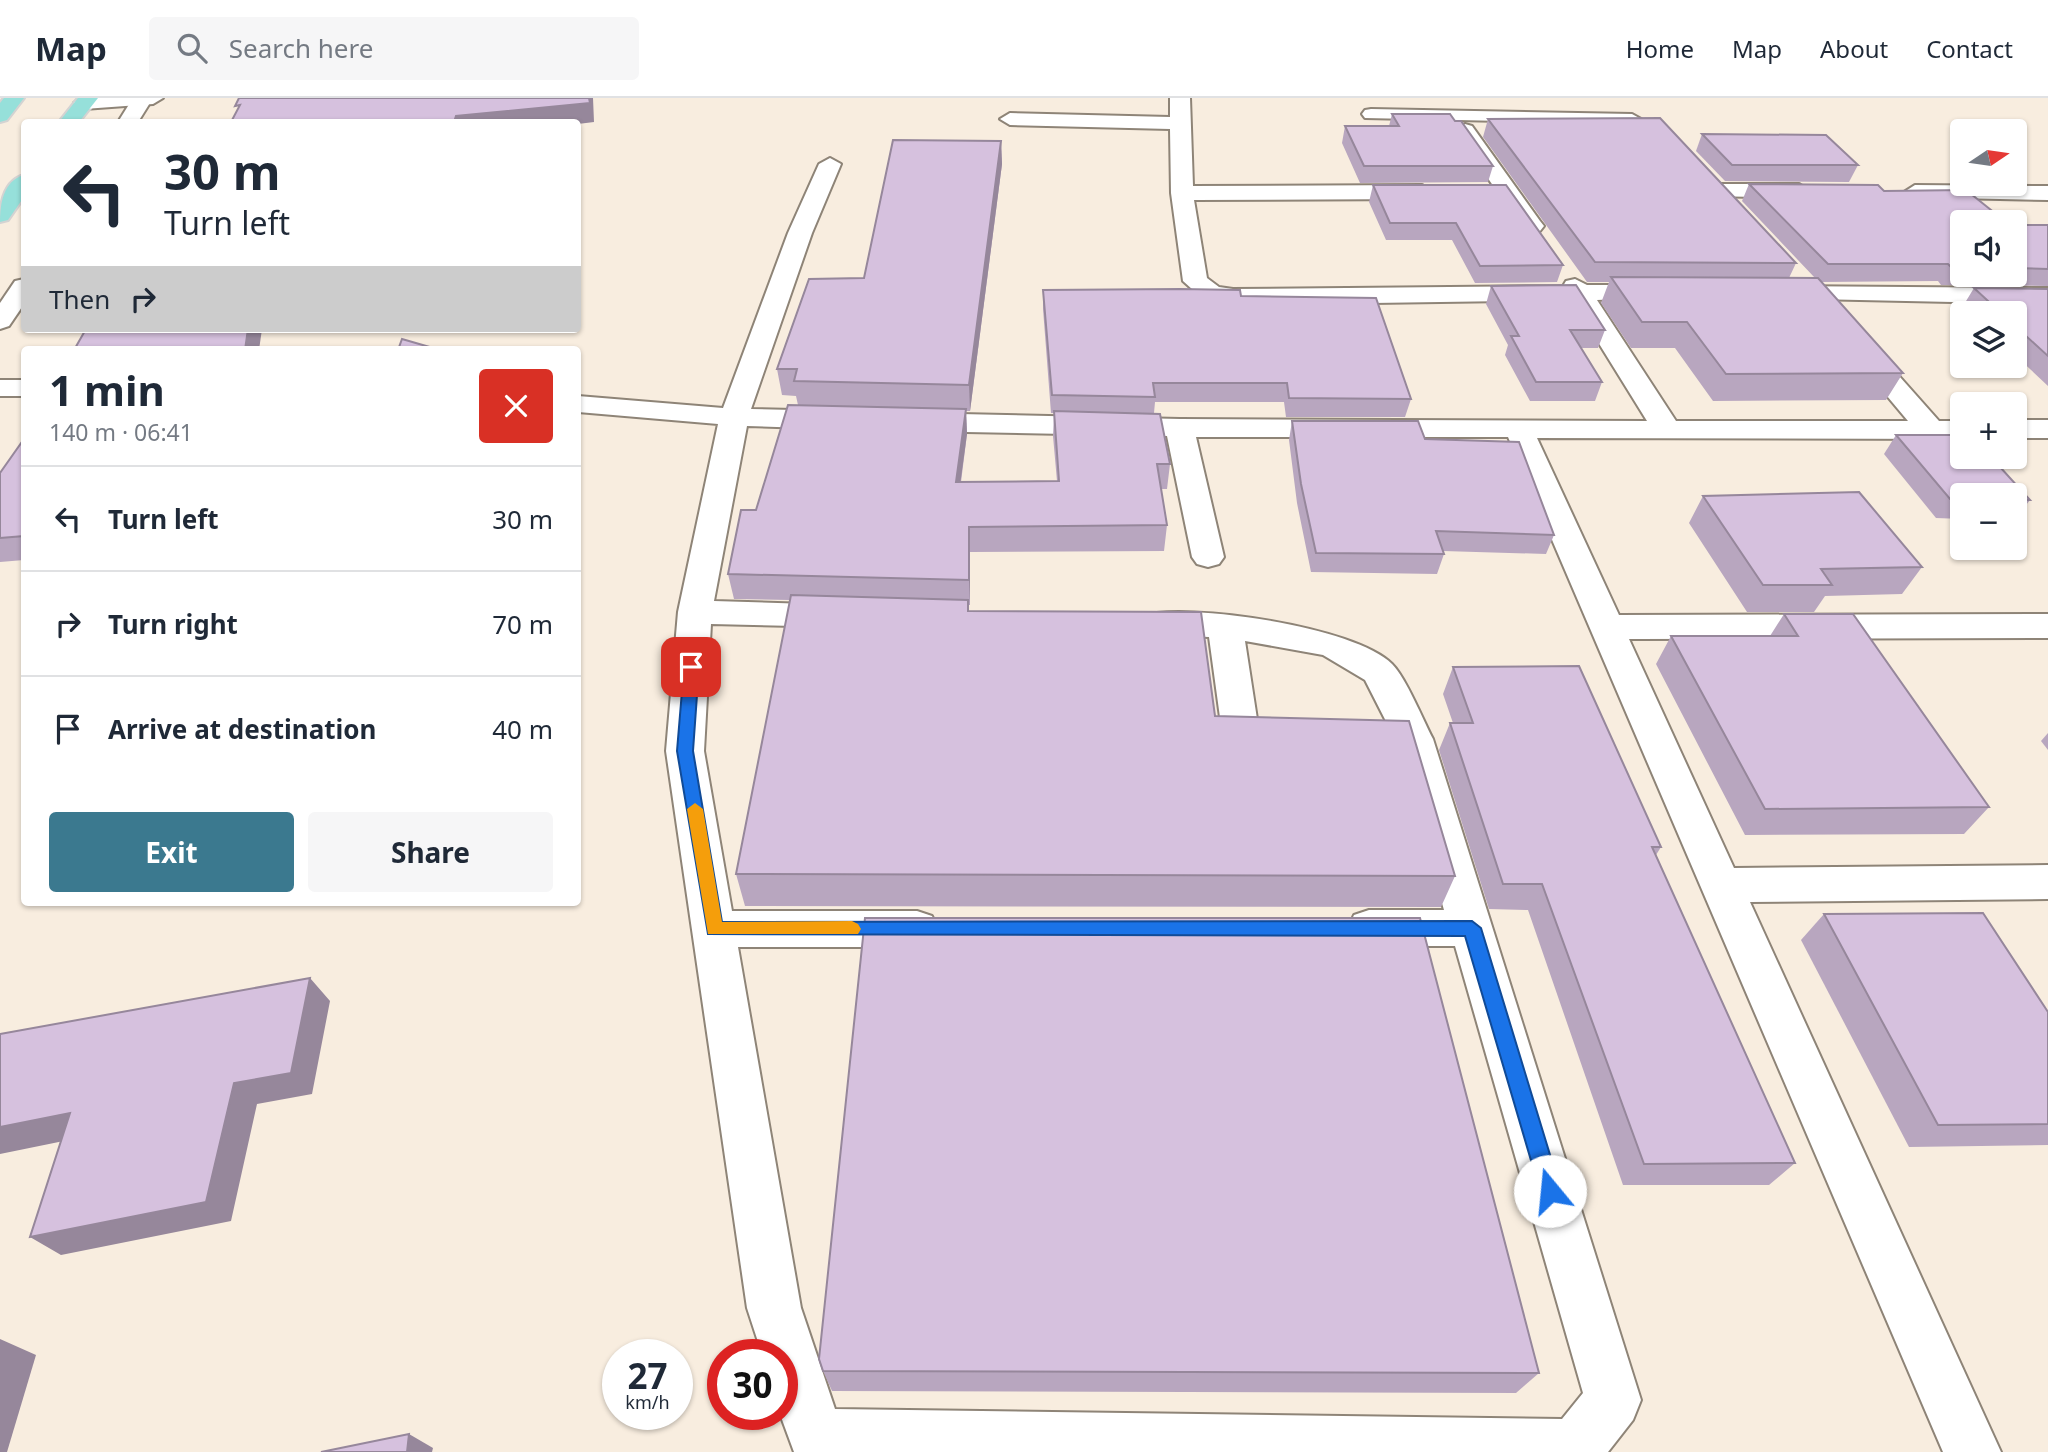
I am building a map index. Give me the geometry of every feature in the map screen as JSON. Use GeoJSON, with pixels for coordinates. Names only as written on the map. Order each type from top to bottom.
{"type":"FeatureCollection","features":[{"type":"Feature","properties":{"kind":"highway"},"geometry":{"type":"LineString","coordinates":[[0,116],[14,98]]}},
{"type":"Feature","properties":{"kind":"highway"},"geometry":{"type":"LineString","coordinates":[[71,119],[86,100]]}},
{"type":"Feature","properties":{"kind":"highway"},"geometry":{"type":"LineString","coordinates":[[0,215],[21,186]]}},
{"type":"Feature","properties":{"kind":"street"},"geometry":{"type":"LineString","coordinates":[[130,119],[143,98]]}},
{"type":"Feature","properties":{"kind":"street"},"geometry":{"type":"LineString","coordinates":[[86,100],[153,98]]}},
{"type":"Feature","properties":{"kind":"street"},"geometry":{"type":"LineString","coordinates":[[1180,98],[1182,193],[1195,281],[1211,293],[1233,297],[1675,292]]}},
{"type":"Feature","properties":{"kind":"street"},"geometry":{"type":"LineString","coordinates":[[1010,120],[1182,124]]}},
{"type":"Feature","properties":{"kind":"street"},"geometry":{"type":"LineString","coordinates":[[1465,130],[1547,247]]}},
{"type":"Feature","properties":{"kind":"street"},"geometry":{"type":"LineString","coordinates":[[830,164],[800,233],[734,418],[695,612],[685,751],[774,1308],[816,1437],[1575,1448],[1613,1400],[1472,928],[1394,738],[1379,672],[1332,645],[1225,626],[1114,623]]}},
{"type":"Feature","properties":{"kind":"street"},"geometry":{"type":"LineString","coordinates":[[1699,171],[1736,211]]}},
{"type":"Feature","properties":{"kind":"street"},"geometry":{"type":"LineString","coordinates":[[1717,191],[1828,192]]}},
{"type":"Feature","properties":{"kind":"street"},"geometry":{"type":"LineString","coordinates":[[1182,193],[1440,192]]}},
{"type":"Feature","properties":{"kind":"street"},"geometry":{"type":"LineString","coordinates":[[1481,192],[1508,192]]}},
{"type":"Feature","properties":{"kind":"street"},"geometry":{"type":"LineString","coordinates":[[1896,192],[2048,193]]}},
{"type":"Feature","properties":{"kind":"street"},"geometry":{"type":"LineString","coordinates":[[1563,270],[1668,431]]}},
{"type":"Feature","properties":{"kind":"street"},"geometry":{"type":"LineString","coordinates":[[1793,273],[1931,430]]}},
{"type":"Feature","properties":{"kind":"street"},"geometry":{"type":"LineString","coordinates":[[0,321],[21,290]]}},
{"type":"Feature","properties":{"kind":"street"},"geometry":{"type":"LineString","coordinates":[[1757,293],[2048,296]]}},
{"type":"Feature","properties":{"kind":"street"},"geometry":{"type":"LineString","coordinates":[[0,388],[21,388]]}},
{"type":"Feature","properties":{"kind":"street"},"geometry":{"type":"LineString","coordinates":[[581,404],[734,418],[1180,428],[1950,430]]}},
{"type":"Feature","properties":{"kind":"street"},"geometry":{"type":"LineString","coordinates":[[1180,428],[1208,557]]}},
{"type":"Feature","properties":{"kind":"street"},"geometry":{"type":"LineString","coordinates":[[1519,429],[1972,1452]]}},
{"type":"Feature","properties":{"kind":"street"},"geometry":{"type":"LineString","coordinates":[[2027,429],[2048,429]]}},
{"type":"Feature","properties":{"kind":"street"},"geometry":{"type":"LineString","coordinates":[[695,612],[877,617]]}},
{"type":"Feature","properties":{"kind":"street"},"geometry":{"type":"LineString","coordinates":[[1225,626],[1241,732],[1308,735]]}},
{"type":"Feature","properties":{"kind":"street"},"geometry":{"type":"LineString","coordinates":[[1607,627],[2048,626]]}},
{"type":"Feature","properties":{"kind":"street"},"geometry":{"type":"LineString","coordinates":[[1720,885],[2048,882]]}},
{"type":"Feature","properties":{"kind":"street"},"geometry":{"type":"LineString","coordinates":[[1334,929],[1472,928]]}},
{"type":"Feature","properties":{"kind":"street"},"geometry":{"type":"LineString","coordinates":[[714,929],[962,929]]}},
{"type":"Feature","properties":{"kind":"lane"},"geometry":{"type":"LineString","coordinates":[[1371,114],[1652,120],[1640,105]]}},
{"type":"Feature","properties":{"kind":"building"},"geometry":{"type":"Polygon","coordinates":[[[239,98],[589,98],[590,103],[456,116],[455,119],[233,119],[240,105],[235,106],[239,98]]]}},
{"type":"Feature","properties":{"kind":"building"},"geometry":{"type":"Polygon","coordinates":[[[1392,114],[1450,114],[1455,121],[1461,121],[1493,166],[1364,166],[1345,126],[1399,126],[1392,114]]]}},
{"type":"Feature","properties":{"kind":"building"},"geometry":{"type":"Polygon","coordinates":[[[1660,118],[1796,263],[1595,262],[1488,119],[1660,118]]]}},
{"type":"Feature","properties":{"kind":"building"},"geometry":{"type":"Polygon","coordinates":[[[1702,134],[1826,135],[1858,165],[1732,165],[1702,134]]]}},
{"type":"Feature","properties":{"kind":"building"},"geometry":{"type":"Polygon","coordinates":[[[893,140],[1001,141],[969,385],[794,381],[797,369],[777,369],[809,279],[864,278],[893,140]]]}},
{"type":"Feature","properties":{"kind":"building"},"geometry":{"type":"Polygon","coordinates":[[[1749,184],[1878,185],[1884,191],[1950,190],[1950,196],[1974,196],[1991,210],[1950,210],[1950,266],[1828,264],[1749,184]]]}},
{"type":"Feature","properties":{"kind":"building"},"geometry":{"type":"Polygon","coordinates":[[[1373,185],[1506,185],[1563,265],[1480,266],[1456,223],[1390,223],[1373,185]]]}},
{"type":"Feature","properties":{"kind":"building"},"geometry":{"type":"Polygon","coordinates":[[[2027,225],[2048,225],[2048,269],[2027,268],[2027,225]]]}},
{"type":"Feature","properties":{"kind":"building"},"geometry":{"type":"Polygon","coordinates":[[[1611,277],[1818,278],[1903,373],[1726,374],[1687,322],[1642,322],[1611,277]]]}},
{"type":"Feature","properties":{"kind":"building"},"geometry":{"type":"Polygon","coordinates":[[[1576,285],[1605,330],[1570,330],[1602,382],[1536,382],[1511,336],[1519,336],[1491,286],[1576,285]]]}},
{"type":"Feature","properties":{"kind":"building"},"geometry":{"type":"Polygon","coordinates":[[[1974,288],[2048,289],[2048,356],[2027,337],[2027,301],[1988,301],[1974,288]]]}},
{"type":"Feature","properties":{"kind":"building"},"geometry":{"type":"Polygon","coordinates":[[[1043,290],[1240,290],[1241,296],[1376,298],[1411,399],[1289,398],[1287,383],[1153,383],[1155,397],[1052,395],[1043,290]]]}},
{"type":"Feature","properties":{"kind":"building"},"geometry":{"type":"Polygon","coordinates":[[[84,333],[247,333],[246,346],[76,346],[84,333]]]}},
{"type":"Feature","properties":{"kind":"building"},"geometry":{"type":"Polygon","coordinates":[[[402,339],[426,346],[399,346],[402,339]]]}},
{"type":"Feature","properties":{"kind":"building"},"geometry":{"type":"Polygon","coordinates":[[[788,405],[966,409],[956,482],[1059,481],[1054,411],[1160,414],[1170,464],[1157,464],[1167,525],[969,527],[969,580],[728,574],[741,510],[756,510],[788,405]]]}},
{"type":"Feature","properties":{"kind":"building"},"geometry":{"type":"Polygon","coordinates":[[[1292,421],[1418,421],[1425,439],[1519,442],[1554,535],[1436,531],[1444,554],[1316,553],[1301,484],[1292,421]]]}},
{"type":"Feature","properties":{"kind":"building"},"geometry":{"type":"Polygon","coordinates":[[[1896,435],[1950,435],[1950,469],[2002,469],[2015,483],[1950,483],[1950,499],[1896,435]]]}},
{"type":"Feature","properties":{"kind":"building"},"geometry":{"type":"Polygon","coordinates":[[[21,443],[21,536],[0,538],[0,473],[21,443]]]}},
{"type":"Feature","properties":{"kind":"building"},"geometry":{"type":"Polygon","coordinates":[[[1859,492],[1922,567],[1821,569],[1832,585],[1763,585],[1703,496],[1859,492]]]}},
{"type":"Feature","properties":{"kind":"building"},"geometry":{"type":"Polygon","coordinates":[[[791,595],[968,600],[968,611],[1201,612],[1215,716],[1409,721],[1455,876],[736,874],[791,595]]]}},
{"type":"Feature","properties":{"kind":"building"},"geometry":{"type":"Polygon","coordinates":[[[1784,614],[1853,614],[1989,807],[1765,809],[1671,636],[1798,636],[1784,614]]]}},
{"type":"Feature","properties":{"kind":"building"},"geometry":{"type":"Polygon","coordinates":[[[1579,666],[1661,847],[1652,847],[1795,1163],[1644,1164],[1542,884],[1503,884],[1450,723],[1473,723],[1453,667],[1579,666]]]}},
{"type":"Feature","properties":{"kind":"building"},"geometry":{"type":"Polygon","coordinates":[[[1983,913],[2048,1012],[2048,1124],[1938,1125],[1824,914],[1983,913]]]}},
{"type":"Feature","properties":{"kind":"building"},"geometry":{"type":"Polygon","coordinates":[[[865,918],[1420,918],[1539,1373],[823,1371],[819,1359],[865,918]]]}},
{"type":"Feature","properties":{"kind":"building"},"geometry":{"type":"Polygon","coordinates":[[[310,978],[291,1073],[234,1083],[206,1202],[30,1237],[70,1113],[0,1127],[0,1034],[310,978]]]}},
{"type":"Feature","properties":{"kind":"building"},"geometry":{"type":"Polygon","coordinates":[[[409,1434],[407,1452],[321,1452],[409,1434]]]}},
{"type":"Feature","properties":{"kind":"slow traffic"},"geometry":{"type":"LineString","coordinates":[[695,809],[714,929],[852,929]]}},
{"type":"Feature","properties":{"kind":"route"},"geometry":{"type":"LineString","coordinates":[[691,667],[685,751],[714,929],[1472,928],[1550,1191]]}}]}
